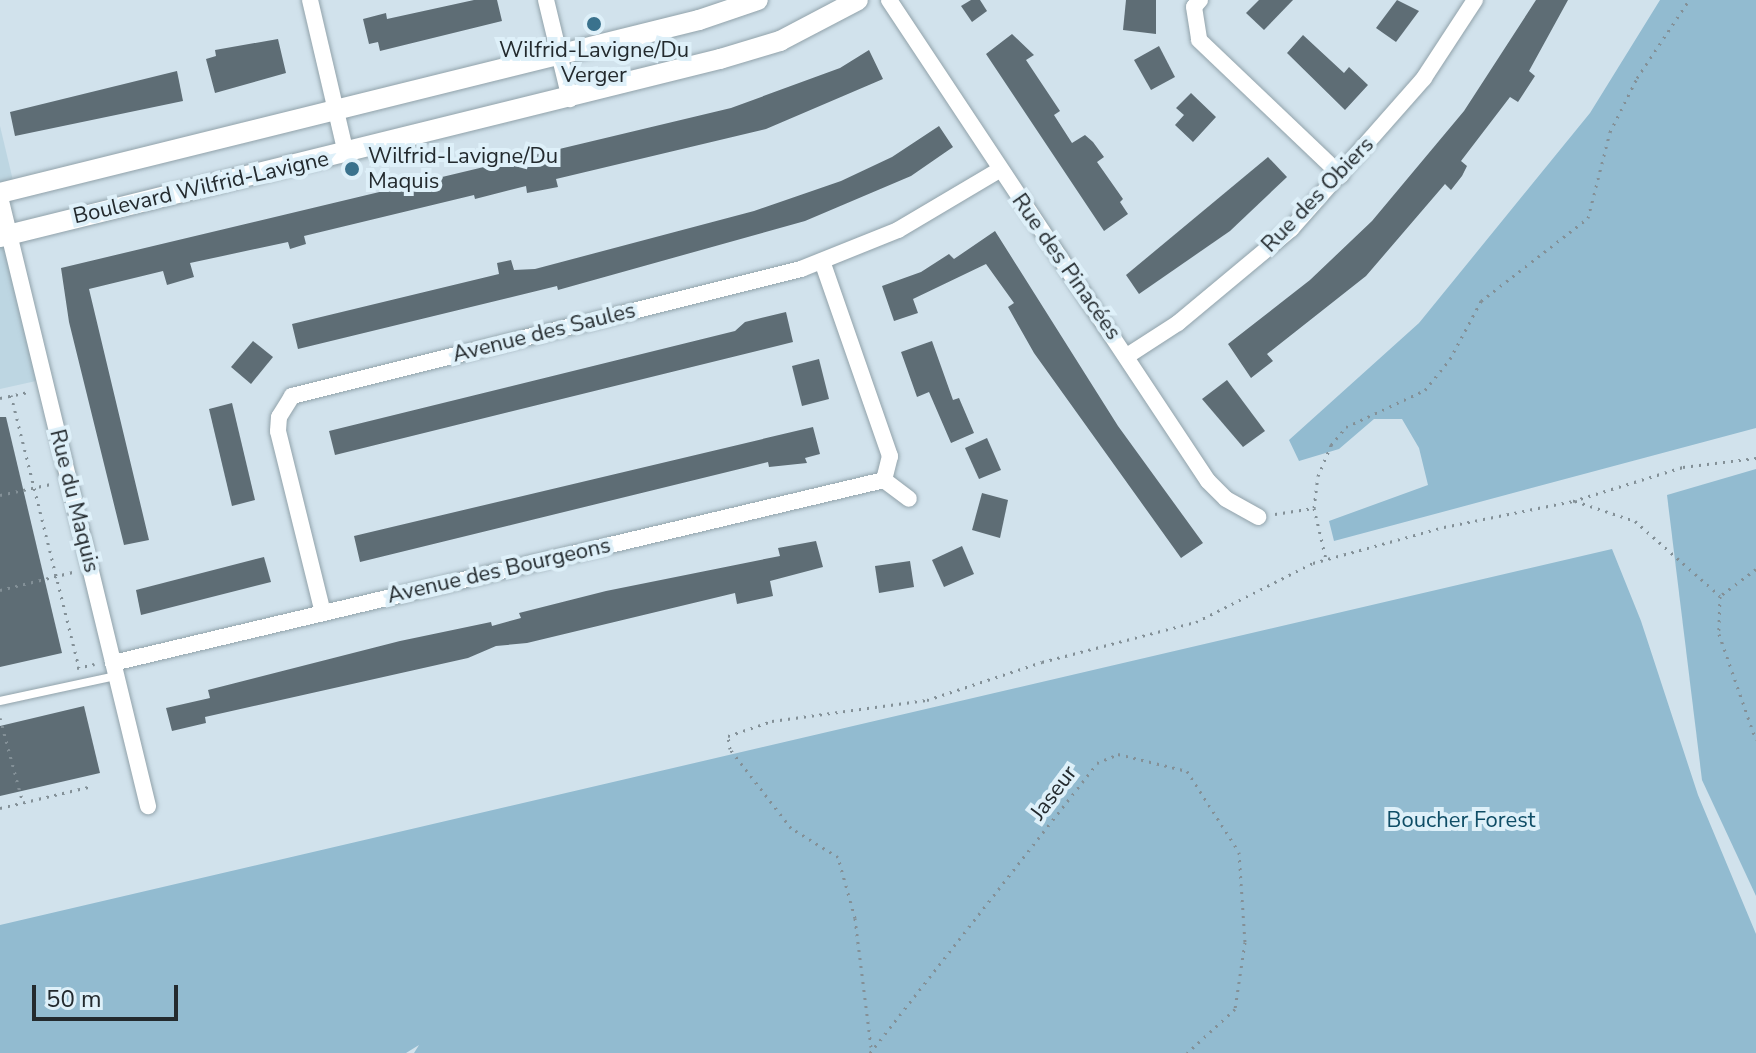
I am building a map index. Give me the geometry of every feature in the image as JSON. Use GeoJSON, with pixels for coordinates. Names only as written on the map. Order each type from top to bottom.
{"type":"FeatureCollection","features":[{"type":"Feature","properties":{"kind":"street"},"geometry":{"type":"LineString","coordinates":[[310,0],[346,154]]}},
{"type":"Feature","properties":{"kind":"street"},"geometry":{"type":"LineString","coordinates":[[546,0],[570,99]]}},
{"type":"Feature","properties":{"kind":"street","name":"Boulevard Wilfrid-Lavigne"},"geometry":{"type":"LineString","coordinates":[[0,195],[559,54],[758,0]]}},
{"type":"Feature","properties":{"kind":"street","name":"Boulevard Wilfrid-Lavigne"},"geometry":{"type":"LineString","coordinates":[[4,236],[570,99],[780,41],[858,0]]}},
{"type":"Feature","properties":{"kind":"street","name":"Rue des Pinacées"},"geometry":{"type":"LineString","coordinates":[[889,0],[1208,481],[1226,499],[1258,517]]}},
{"type":"Feature","properties":{"kind":"street"},"geometry":{"type":"LineString","coordinates":[[1200,0],[1194,7],[1199,40],[1341,175]]}},
{"type":"Feature","properties":{"kind":"street","name":"Rue des Obiers"},"geometry":{"type":"LineString","coordinates":[[1127,356],[1236,276],[1341,175],[1424,78],[1475,0]]}},
{"type":"Feature","properties":{"kind":"street","name":"Avenue des Saules"},"geometry":{"type":"LineString","coordinates":[[323,613],[278,431],[279,417],[292,396],[822,261],[898,230],[999,170]]}},
{"type":"Feature","properties":{"kind":"street","name":"Rue du Maquis"},"geometry":{"type":"LineString","coordinates":[[0,195],[4,236],[148,806]]}},
{"type":"Feature","properties":{"kind":"street"},"geometry":{"type":"LineString","coordinates":[[822,261],[890,456],[884,480],[909,499]]}},
{"type":"Feature","properties":{"kind":"street","name":"Avenue des Bourgeons"},"geometry":{"type":"LineString","coordinates":[[115,670],[323,613],[884,480]]}},
{"type":"Feature","properties":{"kind":"lane"},"geometry":{"type":"LineString","coordinates":[[0,701],[115,670]]}},
{"type":"Feature","properties":{"kind":"path"},"geometry":{"type":"LineString","coordinates":[[1326,559],[1314,508],[1318,476],[1331,445],[1346,427],[1425,390],[1450,359],[1481,301],[1588,218],[1610,132],[1637,78],[1689,0]]}},
{"type":"Feature","properties":{"kind":"path"},"geometry":{"type":"LineString","coordinates":[[0,398],[29,391]]}},
{"type":"Feature","properties":{"kind":"path"},"geometry":{"type":"LineString","coordinates":[[11,395],[79,668]]}},
{"type":"Feature","properties":{"kind":"path"},"geometry":{"type":"LineString","coordinates":[[870,1053],[855,918],[838,857],[791,828],[730,749],[728,736],[772,721],[927,700],[1042,662],[1196,622],[1326,559],[1444,527],[1573,501],[1683,467],[1756,458]]}},
{"type":"Feature","properties":{"kind":"path"},"geometry":{"type":"LineString","coordinates":[[0,495],[51,484]]}},
{"type":"Feature","properties":{"kind":"path"},"geometry":{"type":"LineString","coordinates":[[1573,501],[1635,521],[1720,596]]}},
{"type":"Feature","properties":{"kind":"path"},"geometry":{"type":"LineString","coordinates":[[1258,517],[1314,508]]}},
{"type":"Feature","properties":{"kind":"path"},"geometry":{"type":"LineString","coordinates":[[1720,596],[1756,569]]}},
{"type":"Feature","properties":{"kind":"path"},"geometry":{"type":"LineString","coordinates":[[0,590],[73,572]]}},
{"type":"Feature","properties":{"kind":"path"},"geometry":{"type":"LineString","coordinates":[[1720,596],[1719,634],[1727,666],[1756,740]]}},
{"type":"Feature","properties":{"kind":"path"},"geometry":{"type":"LineString","coordinates":[[0,718],[23,803]]}},
{"type":"Feature","properties":{"kind":"path","name":"Jaseur"},"geometry":{"type":"LineString","coordinates":[[871,1047],[972,928],[1097,763],[1118,754],[1187,771],[1239,852],[1245,942],[1235,1009],[1187,1053]]}},
{"type":"Feature","properties":{"kind":"path"},"geometry":{"type":"LineString","coordinates":[[0,808],[92,786]]}},
{"type":"Feature","properties":{"kind":"shaded area"},"geometry":{"type":"Polygon","coordinates":[[[0,126],[15,189],[0,193],[0,126]]]}},
{"type":"Feature","properties":{"kind":"shaded area"},"geometry":{"type":"Polygon","coordinates":[[[0,197],[45,379],[0,389],[0,197]]]}},
{"type":"Feature","properties":{"kind":"green space"},"geometry":{"type":"Polygon","coordinates":[[[1660,0],[1756,0],[1756,428],[1334,541],[1329,521],[1428,485],[1419,448],[1402,419],[1374,419],[1339,449],[1299,461],[1289,440],[1419,323],[1590,113],[1660,0]]]}},
{"type":"Feature","properties":{"kind":"green space"},"geometry":{"type":"Polygon","coordinates":[[[1756,469],[1756,896],[1702,780],[1667,495],[1756,469]]]}},
{"type":"Feature","properties":{"kind":"green space","name":"Boucher Forest"},"geometry":{"type":"Polygon","coordinates":[[[1612,549],[1641,621],[1698,795],[1756,934],[1756,1053],[414,1053],[419,1045],[406,1053],[0,1053],[0,925],[1612,549]]]}},
{"type":"Feature","properties":{"kind":"building"},"geometry":{"type":"Polygon","coordinates":[[[474,0],[497,0],[502,21],[380,51],[378,42],[369,44],[363,19],[386,13],[387,19],[474,0]]]}},
{"type":"Feature","properties":{"kind":"building"},"geometry":{"type":"Polygon","coordinates":[[[971,0],[980,0],[987,11],[972,22],[961,6],[971,0]]]}},
{"type":"Feature","properties":{"kind":"building"},"geometry":{"type":"Polygon","coordinates":[[[1126,0],[1156,0],[1156,34],[1123,30],[1126,0]]]}},
{"type":"Feature","properties":{"kind":"building"},"geometry":{"type":"Polygon","coordinates":[[[1259,0],[1293,0],[1264,30],[1246,13],[1259,0]]]}},
{"type":"Feature","properties":{"kind":"building"},"geometry":{"type":"Polygon","coordinates":[[[1397,0],[1419,11],[1396,42],[1376,28],[1397,0]]]}},
{"type":"Feature","properties":{"kind":"building"},"geometry":{"type":"Polygon","coordinates":[[[1536,0],[1568,0],[1529,71],[1535,76],[1518,102],[1510,97],[1461,161],[1467,166],[1451,190],[1445,184],[1366,276],[1267,354],[1273,361],[1251,378],[1228,344],[1310,280],[1372,221],[1464,111],[1536,0]]]}},
{"type":"Feature","properties":{"kind":"building"},"geometry":{"type":"Polygon","coordinates":[[[1012,34],[1034,55],[1026,60],[1060,111],[1054,115],[1072,143],[1085,135],[1104,157],[1097,162],[1123,199],[1120,202],[1128,214],[1104,231],[986,54],[1012,34]]]}},
{"type":"Feature","properties":{"kind":"building"},"geometry":{"type":"Polygon","coordinates":[[[1303,35],[1344,73],[1349,67],[1368,85],[1345,110],[1287,53],[1303,35]]]}},
{"type":"Feature","properties":{"kind":"building"},"geometry":{"type":"Polygon","coordinates":[[[278,39],[286,73],[215,93],[206,59],[216,56],[215,50],[278,39]]]}},
{"type":"Feature","properties":{"kind":"building"},"geometry":{"type":"Polygon","coordinates":[[[1159,46],[1175,77],[1151,90],[1134,60],[1159,46]]]}},
{"type":"Feature","properties":{"kind":"building"},"geometry":{"type":"Polygon","coordinates":[[[869,50],[883,79],[766,129],[556,179],[558,187],[527,193],[526,186],[475,199],[474,195],[304,236],[306,244],[290,249],[288,242],[190,263],[194,277],[167,285],[163,271],[89,289],[149,540],[124,545],[69,322],[61,268],[731,108],[840,68],[869,50]]]}},
{"type":"Feature","properties":{"kind":"building"},"geometry":{"type":"Polygon","coordinates":[[[177,71],[183,101],[15,136],[10,112],[177,71]]]}},
{"type":"Feature","properties":{"kind":"building"},"geometry":{"type":"Polygon","coordinates":[[[1191,93],[1216,117],[1193,142],[1175,125],[1184,115],[1176,108],[1191,93]]]}},
{"type":"Feature","properties":{"kind":"building"},"geometry":{"type":"Polygon","coordinates":[[[939,126],[953,147],[911,176],[805,221],[558,290],[557,286],[298,349],[292,324],[499,274],[497,263],[511,260],[514,270],[535,269],[754,211],[841,181],[892,157],[939,126]]]}},
{"type":"Feature","properties":{"kind":"building"},"geometry":{"type":"Polygon","coordinates":[[[1268,157],[1287,177],[1230,231],[1139,294],[1126,275],[1268,157]]]}},
{"type":"Feature","properties":{"kind":"building"},"geometry":{"type":"Polygon","coordinates":[[[995,231],[1118,426],[1203,543],[1181,558],[1034,353],[1008,307],[1014,303],[986,264],[913,299],[918,313],[894,321],[882,286],[921,272],[949,254],[954,259],[995,231]]]}},
{"type":"Feature","properties":{"kind":"building"},"geometry":{"type":"Polygon","coordinates":[[[786,312],[793,342],[335,455],[329,431],[735,331],[745,322],[786,312]]]}},
{"type":"Feature","properties":{"kind":"building"},"geometry":{"type":"Polygon","coordinates":[[[253,341],[273,357],[251,384],[231,367],[253,341]]]}},
{"type":"Feature","properties":{"kind":"building"},"geometry":{"type":"Polygon","coordinates":[[[932,341],[953,400],[959,398],[974,433],[951,443],[929,392],[917,397],[901,352],[932,341]]]}},
{"type":"Feature","properties":{"kind":"building"},"geometry":{"type":"Polygon","coordinates":[[[819,359],[829,399],[802,406],[792,366],[819,359]]]}},
{"type":"Feature","properties":{"kind":"building"},"geometry":{"type":"Polygon","coordinates":[[[1227,380],[1265,431],[1243,447],[1202,399],[1227,380]]]}},
{"type":"Feature","properties":{"kind":"building"},"geometry":{"type":"Polygon","coordinates":[[[232,403],[255,500],[232,506],[209,409],[232,403]]]}},
{"type":"Feature","properties":{"kind":"building"},"geometry":{"type":"Polygon","coordinates":[[[0,417],[6,417],[62,653],[0,667],[0,417]]]}},
{"type":"Feature","properties":{"kind":"building"},"geometry":{"type":"Polygon","coordinates":[[[813,427],[820,454],[805,458],[807,463],[769,467],[768,462],[360,562],[354,536],[813,427]]]}},
{"type":"Feature","properties":{"kind":"building"},"geometry":{"type":"Polygon","coordinates":[[[987,438],[1001,470],[979,479],[965,448],[987,438]]]}},
{"type":"Feature","properties":{"kind":"building"},"geometry":{"type":"Polygon","coordinates":[[[982,493],[1008,500],[1000,538],[972,530],[982,493]]]}},
{"type":"Feature","properties":{"kind":"building"},"geometry":{"type":"Polygon","coordinates":[[[816,541],[823,567],[770,581],[773,596],[737,604],[735,593],[527,643],[496,646],[468,658],[205,717],[206,723],[172,731],[166,708],[210,698],[208,690],[400,641],[491,622],[492,626],[521,618],[519,613],[606,591],[780,556],[778,548],[816,541]]]}},
{"type":"Feature","properties":{"kind":"building"},"geometry":{"type":"Polygon","coordinates":[[[962,546],[974,574],[944,587],[932,560],[962,546]]]}},
{"type":"Feature","properties":{"kind":"building"},"geometry":{"type":"Polygon","coordinates":[[[264,557],[271,582],[141,615],[136,590],[264,557]]]}},
{"type":"Feature","properties":{"kind":"building"},"geometry":{"type":"Polygon","coordinates":[[[910,561],[914,587],[879,593],[875,566],[910,561]]]}},
{"type":"Feature","properties":{"kind":"building"},"geometry":{"type":"Polygon","coordinates":[[[84,706],[100,773],[0,796],[0,726],[84,706]]]}},
{"type":"Feature","properties":{"kind":"place","name":"Wilfrid-Lavigne/Du Verger"},"geometry":{"type":"Point","coordinates":[594,24]}},
{"type":"Feature","properties":{"kind":"place","name":"Wilfrid-Lavigne/Du Maquis"},"geometry":{"type":"Point","coordinates":[352,169]}}]}
